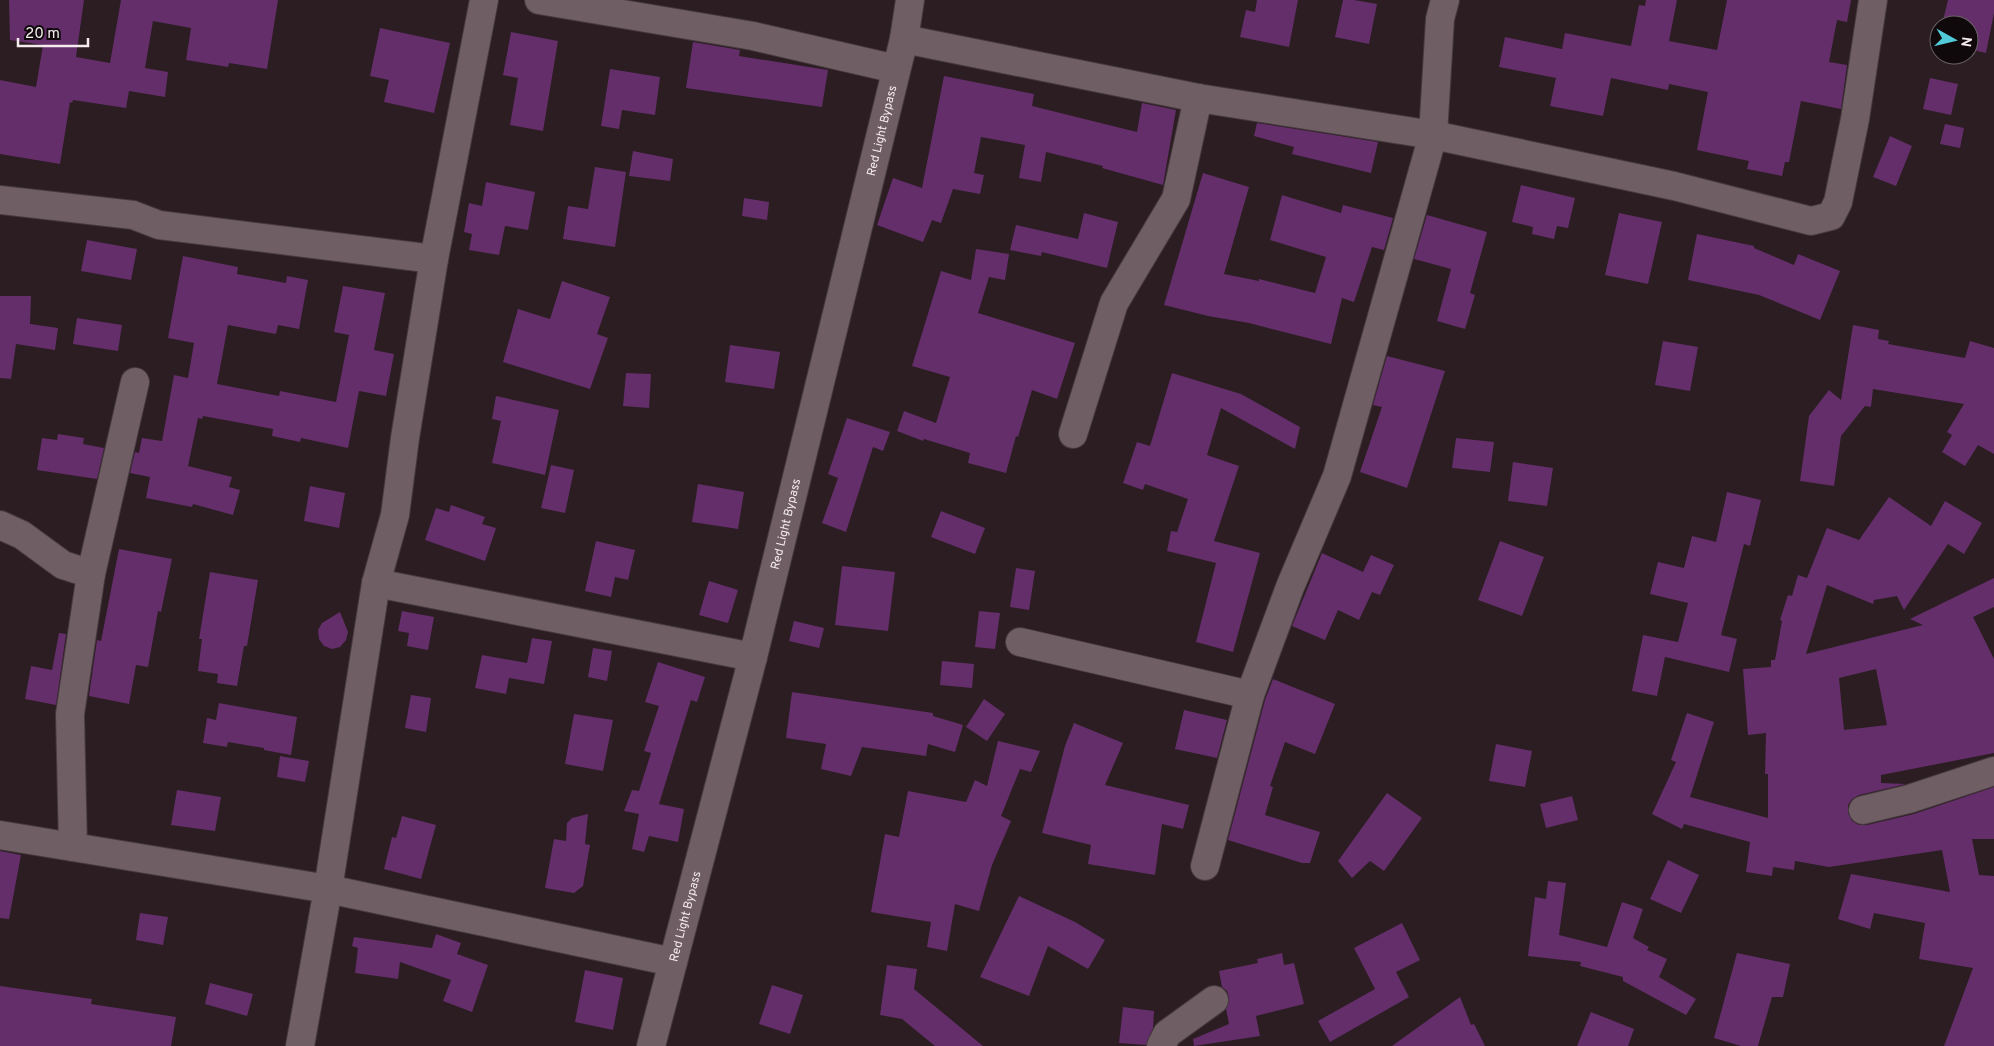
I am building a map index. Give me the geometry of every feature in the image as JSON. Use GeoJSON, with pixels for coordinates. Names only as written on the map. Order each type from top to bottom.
{"type":"FeatureCollection","features":[{"type":"Feature","properties":{"kind":"street"},"geometry":{"type":"LineString","coordinates":[[300,1046],[328,890],[376,583],[395,515],[405,438],[434,259],[484,0]]}},
{"type":"Feature","properties":{"kind":"street"},"geometry":{"type":"LineString","coordinates":[[542,0],[753,36],[896,69]]}},
{"type":"Feature","properties":{"kind":"street","name":"Red Light Bypass"},"geometry":{"type":"LineString","coordinates":[[651,1046],[753,657],[904,39],[910,0]]}},
{"type":"Feature","properties":{"kind":"street"},"geometry":{"type":"LineString","coordinates":[[1205,866],[1250,695],[1290,587],[1337,476],[1433,135],[1440,19],[1444,0]]}},
{"type":"Feature","properties":{"kind":"street"},"geometry":{"type":"LineString","coordinates":[[904,39],[1198,98],[1433,135],[1674,186],[1811,221],[1831,216],[1838,202],[1855,119],[1873,0]]}},
{"type":"Feature","properties":{"kind":"street"},"geometry":{"type":"LineString","coordinates":[[1073,434],[1114,303],[1176,199],[1198,98]]}},
{"type":"Feature","properties":{"kind":"street"},"geometry":{"type":"LineString","coordinates":[[0,200],[133,215],[159,225],[434,259]]}},
{"type":"Feature","properties":{"kind":"street"},"geometry":{"type":"LineString","coordinates":[[74,847],[70,714],[91,574],[134,382]]}},
{"type":"Feature","properties":{"kind":"street"},"geometry":{"type":"LineString","coordinates":[[0,525],[22,535],[63,565],[91,574]]}},
{"type":"Feature","properties":{"kind":"street"},"geometry":{"type":"LineString","coordinates":[[376,583],[753,657]]}},
{"type":"Feature","properties":{"kind":"street"},"geometry":{"type":"LineString","coordinates":[[1020,642],[1250,695]]}},
{"type":"Feature","properties":{"kind":"street"},"geometry":{"type":"LineString","coordinates":[[1863,810],[1909,799],[1994,771]]}},
{"type":"Feature","properties":{"kind":"street"},"geometry":{"type":"LineString","coordinates":[[0,835],[328,890],[673,962]]}},
{"type":"Feature","properties":{"kind":"street"},"geometry":{"type":"LineString","coordinates":[[1161,1046],[1167,1034],[1214,1000]]}},
{"type":"Feature","properties":{"kind":"building"},"geometry":{"type":"Polygon","coordinates":[[[9,0],[84,0],[76,57],[110,63],[121,0],[278,0],[267,69],[229,63],[228,67],[186,60],[191,28],[153,21],[145,68],[168,72],[165,97],[129,91],[126,108],[73,100],[72,103],[70,102],[60,164],[0,154],[0,80],[36,87],[43,45],[10,40],[9,0]]]}},
{"type":"Feature","properties":{"kind":"building"},"geometry":{"type":"Polygon","coordinates":[[[1257,0],[1298,0],[1289,47],[1240,37],[1246,10],[1255,12],[1257,0]]]}},
{"type":"Feature","properties":{"kind":"building"},"geometry":{"type":"Polygon","coordinates":[[[1343,0],[1377,4],[1369,44],[1335,37],[1343,0]]]}},
{"type":"Feature","properties":{"kind":"building"},"geometry":{"type":"Polygon","coordinates":[[[1646,0],[1677,0],[1669,41],[1717,50],[1727,0],[1851,0],[1847,22],[1837,20],[1829,62],[1847,65],[1841,109],[1801,101],[1789,162],[1785,162],[1782,176],[1747,169],[1749,161],[1697,150],[1708,92],[1669,84],[1668,90],[1611,78],[1603,116],[1550,106],[1556,78],[1499,67],[1505,37],[1562,49],[1565,33],[1631,46],[1639,5],[1645,6],[1646,0]]]}},
{"type":"Feature","properties":{"kind":"building"},"geometry":{"type":"Polygon","coordinates":[[[1948,0],[1994,0],[1994,13],[1986,53],[1979,51],[1979,15],[1944,15],[1948,0]]]}},
{"type":"Feature","properties":{"kind":"building"},"geometry":{"type":"Polygon","coordinates":[[[380,28],[450,43],[434,113],[384,102],[389,80],[370,76],[380,28]]]}},
{"type":"Feature","properties":{"kind":"building"},"geometry":{"type":"Polygon","coordinates":[[[511,32],[558,41],[543,131],[510,125],[518,78],[503,75],[511,32]]]}},
{"type":"Feature","properties":{"kind":"building"},"geometry":{"type":"Polygon","coordinates":[[[693,42],[740,50],[739,56],[828,70],[822,107],[686,88],[693,42]]]}},
{"type":"Feature","properties":{"kind":"building"},"geometry":{"type":"Polygon","coordinates":[[[610,69],[660,77],[655,115],[622,110],[619,129],[601,126],[610,69]]]}},
{"type":"Feature","properties":{"kind":"building"},"geometry":{"type":"Polygon","coordinates":[[[944,76],[1034,94],[1032,106],[1137,132],[1142,103],[1176,110],[1163,185],[1102,168],[1103,166],[1046,152],[1041,182],[1019,178],[1025,145],[981,137],[974,173],[984,175],[980,194],[953,189],[941,223],[932,220],[923,242],[877,225],[893,178],[922,188],[944,76]]]}},
{"type":"Feature","properties":{"kind":"building"},"geometry":{"type":"Polygon","coordinates":[[[1930,78],[1958,84],[1951,115],[1923,109],[1930,78]]]}},
{"type":"Feature","properties":{"kind":"building"},"geometry":{"type":"Polygon","coordinates":[[[1257,123],[1378,142],[1371,173],[1292,154],[1294,147],[1254,136],[1257,123]]]}},
{"type":"Feature","properties":{"kind":"building"},"geometry":{"type":"Polygon","coordinates":[[[1945,124],[1964,128],[1960,148],[1940,144],[1945,124]]]}},
{"type":"Feature","properties":{"kind":"building"},"geometry":{"type":"Polygon","coordinates":[[[1890,136],[1912,146],[1896,186],[1873,177],[1890,136]]]}},
{"type":"Feature","properties":{"kind":"building"},"geometry":{"type":"Polygon","coordinates":[[[633,151],[673,159],[670,181],[629,176],[633,151]]]}},
{"type":"Feature","properties":{"kind":"building"},"geometry":{"type":"Polygon","coordinates":[[[595,167],[626,172],[615,247],[563,239],[568,206],[588,209],[595,167]]]}},
{"type":"Feature","properties":{"kind":"building"},"geometry":{"type":"Polygon","coordinates":[[[1203,173],[1249,187],[1224,274],[1259,281],[1259,279],[1315,293],[1326,257],[1270,240],[1282,195],[1341,213],[1343,205],[1393,218],[1384,250],[1372,247],[1354,302],[1342,298],[1331,344],[1249,323],[1208,316],[1164,305],[1203,173]]]}},
{"type":"Feature","properties":{"kind":"building"},"geometry":{"type":"Polygon","coordinates":[[[486,182],[535,192],[528,230],[505,226],[499,255],[469,250],[472,234],[464,232],[469,203],[482,206],[486,182]]]}},
{"type":"Feature","properties":{"kind":"building"},"geometry":{"type":"Polygon","coordinates":[[[1521,185],[1575,198],[1568,228],[1557,226],[1554,239],[1532,234],[1533,227],[1512,222],[1521,185]]]}},
{"type":"Feature","properties":{"kind":"building"},"geometry":{"type":"Polygon","coordinates":[[[744,198],[769,202],[767,220],[742,216],[744,198]]]}},
{"type":"Feature","properties":{"kind":"building"},"geometry":{"type":"Polygon","coordinates":[[[1084,213],[1118,222],[1107,268],[1042,252],[1041,256],[1010,250],[1016,225],[1078,239],[1084,213]]]}},
{"type":"Feature","properties":{"kind":"building"},"geometry":{"type":"Polygon","coordinates":[[[1619,213],[1662,222],[1648,284],[1605,275],[1619,213]]]}},
{"type":"Feature","properties":{"kind":"building"},"geometry":{"type":"Polygon","coordinates":[[[1427,215],[1487,232],[1470,293],[1475,295],[1465,329],[1437,321],[1451,269],[1414,259],[1427,215]]]}},
{"type":"Feature","properties":{"kind":"building"},"geometry":{"type":"Polygon","coordinates":[[[1697,234],[1754,246],[1754,248],[1794,265],[1798,254],[1840,271],[1820,320],[1759,295],[1688,280],[1697,234]]]}},
{"type":"Feature","properties":{"kind":"building"},"geometry":{"type":"Polygon","coordinates":[[[87,240],[137,249],[131,280],[81,271],[87,240]]]}},
{"type":"Feature","properties":{"kind":"building"},"geometry":{"type":"Polygon","coordinates":[[[976,249],[1009,254],[1005,280],[989,277],[978,313],[1075,343],[1057,399],[1032,390],[1018,437],[1016,436],[1006,473],[968,463],[970,453],[924,439],[923,441],[897,431],[904,411],[936,423],[950,377],[912,366],[941,271],[971,280],[976,249]]]}},
{"type":"Feature","properties":{"kind":"building"},"geometry":{"type":"Polygon","coordinates":[[[183,256],[238,267],[237,274],[286,283],[287,276],[308,280],[299,329],[278,325],[276,334],[228,325],[217,384],[279,396],[280,391],[336,402],[349,335],[334,332],[343,286],[385,293],[374,350],[394,354],[386,396],[359,391],[348,448],[301,438],[300,442],[272,436],[273,429],[203,416],[202,419],[198,418],[188,466],[232,477],[229,487],[240,490],[233,515],[193,504],[192,507],[146,498],[150,477],[130,473],[135,452],[139,453],[142,438],[162,441],[174,375],[188,378],[194,343],[168,338],[183,256]]]}},
{"type":"Feature","properties":{"kind":"building"},"geometry":{"type":"Polygon","coordinates":[[[562,281],[610,297],[597,334],[608,338],[590,389],[503,362],[518,309],[550,319],[562,281]]]}},
{"type":"Feature","properties":{"kind":"building"},"geometry":{"type":"Polygon","coordinates":[[[0,296],[31,296],[30,324],[58,328],[55,350],[16,344],[11,379],[0,378],[0,296]]]}},
{"type":"Feature","properties":{"kind":"building"},"geometry":{"type":"Polygon","coordinates":[[[77,318],[122,325],[118,351],[73,344],[77,318]]]}},
{"type":"Feature","properties":{"kind":"building"},"geometry":{"type":"Polygon","coordinates":[[[1853,325],[1879,330],[1878,339],[1889,341],[1888,344],[1965,358],[1970,341],[1994,348],[1994,454],[1978,445],[1965,466],[1942,452],[1952,435],[1947,432],[1964,404],[1873,389],[1871,407],[1865,406],[1841,436],[1834,486],[1800,481],[1809,416],[1829,390],[1841,400],[1853,325]]]}},
{"type":"Feature","properties":{"kind":"building"},"geometry":{"type":"Polygon","coordinates":[[[1663,341],[1698,347],[1690,391],[1655,385],[1663,341]]]}},
{"type":"Feature","properties":{"kind":"building"},"geometry":{"type":"Polygon","coordinates":[[[730,345],[780,352],[774,389],[725,382],[730,345]]]}},
{"type":"Feature","properties":{"kind":"building"},"geometry":{"type":"Polygon","coordinates":[[[1387,356],[1445,371],[1407,488],[1360,472],[1382,407],[1373,405],[1387,356]]]}},
{"type":"Feature","properties":{"kind":"building"},"geometry":{"type":"Polygon","coordinates":[[[626,373],[651,374],[649,408],[623,406],[626,373]]]}},
{"type":"Feature","properties":{"kind":"building"},"geometry":{"type":"Polygon","coordinates":[[[1172,373],[1241,394],[1300,427],[1295,449],[1221,408],[1207,455],[1239,466],[1214,541],[1260,553],[1233,652],[1196,642],[1216,563],[1167,551],[1171,531],[1177,532],[1188,499],[1145,484],[1143,490],[1123,483],[1137,442],[1150,446],[1172,373]]]}},
{"type":"Feature","properties":{"kind":"building"},"geometry":{"type":"Polygon","coordinates":[[[496,396],[559,410],[545,475],[492,463],[501,421],[492,419],[496,396]]]}},
{"type":"Feature","properties":{"kind":"building"},"geometry":{"type":"Polygon","coordinates":[[[847,418],[890,432],[883,451],[873,447],[846,532],[822,523],[838,478],[828,474],[847,418]]]}},
{"type":"Feature","properties":{"kind":"building"},"geometry":{"type":"Polygon","coordinates":[[[58,434],[84,438],[83,444],[104,448],[97,479],[37,470],[42,438],[57,440],[58,434]]]}},
{"type":"Feature","properties":{"kind":"building"},"geometry":{"type":"Polygon","coordinates":[[[1456,438],[1494,442],[1490,472],[1452,468],[1456,438]]]}},
{"type":"Feature","properties":{"kind":"building"},"geometry":{"type":"Polygon","coordinates":[[[1513,462],[1553,468],[1547,506],[1508,501],[1513,462]]]}},
{"type":"Feature","properties":{"kind":"building"},"geometry":{"type":"Polygon","coordinates":[[[551,465],[574,470],[565,513],[541,508],[551,465]]]}},
{"type":"Feature","properties":{"kind":"building"},"geometry":{"type":"Polygon","coordinates":[[[698,484],[744,492],[738,529],[692,522],[698,484]]]}},
{"type":"Feature","properties":{"kind":"building"},"geometry":{"type":"Polygon","coordinates":[[[310,486],[345,493],[339,528],[304,521],[310,486]]]}},
{"type":"Feature","properties":{"kind":"building"},"geometry":{"type":"Polygon","coordinates":[[[1727,492],[1761,500],[1750,546],[1744,544],[1721,635],[1737,639],[1729,672],[1665,657],[1657,696],[1632,691],[1643,635],[1678,642],[1688,603],[1650,594],[1658,562],[1684,568],[1692,536],[1716,542],[1727,492]]]}},
{"type":"Feature","properties":{"kind":"building"},"geometry":{"type":"Polygon","coordinates":[[[1889,497],[1931,526],[1945,501],[1982,523],[1964,554],[1948,544],[1904,610],[1897,596],[1874,600],[1873,604],[1827,585],[1806,654],[1923,625],[1910,619],[1994,578],[1994,607],[1973,617],[1994,659],[1994,753],[1881,775],[1881,783],[1906,784],[1859,795],[1852,799],[1848,805],[1848,813],[1852,821],[1859,825],[1867,825],[1914,814],[1994,787],[1994,839],[1972,839],[1979,875],[1994,876],[1994,1046],[1944,1046],[1973,968],[1919,959],[1925,923],[1874,913],[1870,929],[1838,919],[1851,874],[1950,892],[1942,850],[1829,867],[1795,861],[1794,870],[1773,867],[1772,876],[1746,872],[1750,842],[1684,824],[1682,829],[1652,814],[1676,762],[1671,760],[1687,713],[1714,722],[1690,797],[1768,818],[1768,774],[1765,774],[1766,733],[1748,735],[1743,669],[1771,667],[1771,660],[1775,660],[1782,621],[1780,620],[1788,595],[1792,596],[1798,575],[1807,578],[1827,528],[1859,540],[1889,497]],[[1876,669],[1839,678],[1844,730],[1887,725],[1876,669]]]}},
{"type":"Feature","properties":{"kind":"building"},"geometry":{"type":"Polygon","coordinates":[[[451,505],[485,517],[482,524],[496,528],[485,561],[425,540],[436,508],[449,512],[451,505]]]}},
{"type":"Feature","properties":{"kind":"building"},"geometry":{"type":"Polygon","coordinates":[[[941,511],[985,528],[975,554],[931,537],[941,511]]]}},
{"type":"Feature","properties":{"kind":"building"},"geometry":{"type":"Polygon","coordinates":[[[596,541],[635,550],[628,580],[615,577],[611,597],[585,591],[596,541]]]}},
{"type":"Feature","properties":{"kind":"building"},"geometry":{"type":"Polygon","coordinates":[[[1500,541],[1544,557],[1522,616],[1478,600],[1500,541]]]}},
{"type":"Feature","properties":{"kind":"building"},"geometry":{"type":"Polygon","coordinates":[[[119,549],[172,559],[161,612],[158,611],[148,667],[136,665],[129,704],[89,696],[97,640],[101,641],[119,549]]]}},
{"type":"Feature","properties":{"kind":"building"},"geometry":{"type":"Polygon","coordinates":[[[1322,553],[1363,572],[1371,555],[1394,565],[1380,595],[1372,592],[1359,620],[1338,610],[1325,640],[1292,626],[1322,553]]]}},
{"type":"Feature","properties":{"kind":"building"},"geometry":{"type":"Polygon","coordinates":[[[842,566],[895,572],[888,631],[835,625],[842,566]]]}},
{"type":"Feature","properties":{"kind":"building"},"geometry":{"type":"Polygon","coordinates":[[[1016,568],[1035,571],[1029,610],[1010,607],[1016,568]]]}},
{"type":"Feature","properties":{"kind":"building"},"geometry":{"type":"Polygon","coordinates":[[[210,572],[258,580],[247,646],[244,646],[237,686],[217,683],[218,674],[198,671],[202,639],[199,639],[210,572]]]}},
{"type":"Feature","properties":{"kind":"building"},"geometry":{"type":"Polygon","coordinates":[[[709,581],[738,590],[728,623],[699,615],[709,581]]]}},
{"type":"Feature","properties":{"kind":"building"},"geometry":{"type":"Polygon","coordinates":[[[402,611],[434,617],[428,650],[407,646],[409,633],[398,631],[402,611]]]}},
{"type":"Feature","properties":{"kind":"building"},"geometry":{"type":"Polygon","coordinates":[[[979,611],[1000,613],[995,649],[975,647],[979,611]]]}},
{"type":"Feature","properties":{"kind":"building"},"geometry":{"type":"Polygon","coordinates":[[[340,612],[348,632],[346,640],[340,647],[332,649],[324,646],[319,639],[318,630],[322,623],[340,612]]]}},
{"type":"Feature","properties":{"kind":"building"},"geometry":{"type":"Polygon","coordinates":[[[794,621],[824,628],[819,648],[789,641],[794,621]]]}},
{"type":"Feature","properties":{"kind":"building"},"geometry":{"type":"Polygon","coordinates":[[[59,633],[66,634],[56,705],[25,699],[31,666],[52,670],[59,633]]]}},
{"type":"Feature","properties":{"kind":"building"},"geometry":{"type":"Polygon","coordinates":[[[532,638],[552,641],[544,684],[509,678],[506,694],[475,688],[482,655],[527,663],[532,638]]]}},
{"type":"Feature","properties":{"kind":"building"},"geometry":{"type":"Polygon","coordinates":[[[593,648],[612,651],[607,681],[588,677],[593,648]]]}},
{"type":"Feature","properties":{"kind":"building"},"geometry":{"type":"Polygon","coordinates":[[[942,661],[974,664],[972,688],[940,685],[942,661]]]}},
{"type":"Feature","properties":{"kind":"building"},"geometry":{"type":"Polygon","coordinates":[[[658,662],[705,677],[697,702],[691,700],[659,804],[684,809],[678,842],[649,836],[644,852],[632,849],[639,814],[624,811],[632,790],[639,791],[651,753],[644,751],[659,706],[645,702],[658,662]]]}},
{"type":"Feature","properties":{"kind":"building"},"geometry":{"type":"Polygon","coordinates":[[[1273,679],[1335,704],[1315,754],[1285,742],[1270,786],[1273,787],[1265,815],[1320,832],[1310,863],[1302,863],[1228,840],[1265,700],[1273,679]]]}},
{"type":"Feature","properties":{"kind":"building"},"geometry":{"type":"Polygon","coordinates":[[[792,692],[933,713],[933,716],[963,725],[955,752],[928,744],[926,756],[862,747],[851,776],[821,769],[826,744],[786,738],[792,692]]]}},
{"type":"Feature","properties":{"kind":"building"},"geometry":{"type":"Polygon","coordinates":[[[411,695],[431,698],[426,732],[405,728],[411,695]]]}},
{"type":"Feature","properties":{"kind":"building"},"geometry":{"type":"Polygon","coordinates":[[[984,699],[1005,714],[987,741],[966,727],[984,699]]]}},
{"type":"Feature","properties":{"kind":"building"},"geometry":{"type":"Polygon","coordinates":[[[219,703],[297,717],[291,755],[228,742],[227,747],[203,743],[207,718],[216,720],[219,703]]]}},
{"type":"Feature","properties":{"kind":"building"},"geometry":{"type":"Polygon","coordinates":[[[1184,710],[1227,720],[1217,758],[1175,749],[1184,710]]]}},
{"type":"Feature","properties":{"kind":"building"},"geometry":{"type":"Polygon","coordinates":[[[574,714],[613,720],[603,771],[565,764],[574,714]]]}},
{"type":"Feature","properties":{"kind":"building"},"geometry":{"type":"Polygon","coordinates":[[[1074,723],[1123,743],[1105,785],[1189,805],[1183,829],[1162,824],[1155,875],[1088,864],[1091,845],[1042,833],[1065,746],[1074,723]]]}},
{"type":"Feature","properties":{"kind":"building"},"geometry":{"type":"Polygon","coordinates":[[[998,741],[1040,751],[1031,772],[1020,769],[1001,816],[1011,821],[992,865],[979,911],[955,904],[947,951],[927,947],[931,922],[871,912],[885,834],[899,837],[908,791],[966,802],[975,780],[987,786],[998,741]]]}},
{"type":"Feature","properties":{"kind":"building"},"geometry":{"type":"Polygon","coordinates":[[[1496,744],[1532,751],[1525,787],[1489,781],[1496,744]]]}},
{"type":"Feature","properties":{"kind":"building"},"geometry":{"type":"Polygon","coordinates":[[[280,756],[309,761],[305,782],[277,777],[280,756]]]}},
{"type":"Feature","properties":{"kind":"building"},"geometry":{"type":"Polygon","coordinates":[[[177,790],[221,797],[215,831],[171,825],[177,790]]]}},
{"type":"Feature","properties":{"kind":"building"},"geometry":{"type":"Polygon","coordinates":[[[1387,793],[1422,818],[1384,871],[1370,861],[1352,878],[1338,861],[1387,793]]]}},
{"type":"Feature","properties":{"kind":"building"},"geometry":{"type":"Polygon","coordinates":[[[1572,796],[1578,820],[1546,828],[1540,804],[1572,796]]]}},
{"type":"Feature","properties":{"kind":"building"},"geometry":{"type":"Polygon","coordinates":[[[588,814],[585,844],[590,845],[583,886],[574,893],[545,888],[554,839],[566,841],[567,823],[572,818],[588,814]]]}},
{"type":"Feature","properties":{"kind":"building"},"geometry":{"type":"Polygon","coordinates":[[[402,816],[436,825],[421,879],[384,869],[392,837],[396,838],[402,816]]]}},
{"type":"Feature","properties":{"kind":"building"},"geometry":{"type":"Polygon","coordinates":[[[0,851],[21,855],[9,919],[0,918],[0,851]]]}},
{"type":"Feature","properties":{"kind":"building"},"geometry":{"type":"Polygon","coordinates":[[[1668,860],[1699,875],[1681,913],[1650,899],[1668,860]]]}},
{"type":"Feature","properties":{"kind":"building"},"geometry":{"type":"Polygon","coordinates":[[[1548,881],[1566,883],[1559,935],[1607,947],[1622,902],[1643,909],[1633,938],[1649,947],[1647,950],[1667,959],[1659,977],[1696,999],[1686,1015],[1623,981],[1623,977],[1580,966],[1581,962],[1528,956],[1535,897],[1546,899],[1548,881]]]}},
{"type":"Feature","properties":{"kind":"building"},"geometry":{"type":"Polygon","coordinates":[[[1019,896],[1075,922],[1105,940],[1088,969],[1048,946],[1029,996],[980,977],[1019,896]]]}},
{"type":"Feature","properties":{"kind":"building"},"geometry":{"type":"Polygon","coordinates":[[[140,913],[168,917],[163,945],[136,940],[140,913]]]}},
{"type":"Feature","properties":{"kind":"building"},"geometry":{"type":"Polygon","coordinates":[[[1402,923],[1420,960],[1396,972],[1409,997],[1330,1042],[1318,1021],[1375,989],[1354,948],[1402,923]]]}},
{"type":"Feature","properties":{"kind":"building"},"geometry":{"type":"Polygon","coordinates":[[[436,934],[461,943],[457,954],[488,965],[472,1012],[443,1001],[451,980],[400,962],[398,979],[355,973],[358,948],[352,946],[354,937],[432,948],[436,934]]]}},
{"type":"Feature","properties":{"kind":"building"},"geometry":{"type":"Polygon","coordinates":[[[1282,953],[1284,965],[1294,963],[1304,1004],[1256,1016],[1260,1036],[1194,1046],[1193,1039],[1229,1024],[1226,1009],[1229,998],[1227,991],[1222,987],[1219,971],[1258,963],[1257,959],[1282,953]]]}},
{"type":"Feature","properties":{"kind":"building"},"geometry":{"type":"Polygon","coordinates":[[[1737,953],[1790,964],[1783,997],[1772,997],[1758,1046],[1741,1046],[1714,1038],[1737,953]]]}},
{"type":"Feature","properties":{"kind":"building"},"geometry":{"type":"Polygon","coordinates":[[[887,965],[917,969],[914,989],[983,1046],[935,1046],[902,1019],[880,1015],[887,965]]]}},
{"type":"Feature","properties":{"kind":"building"},"geometry":{"type":"Polygon","coordinates":[[[585,970],[623,978],[613,1030],[575,1022],[585,970]]]}},
{"type":"Feature","properties":{"kind":"building"},"geometry":{"type":"Polygon","coordinates":[[[210,983],[253,994],[247,1016],[205,1004],[210,983]]]}},
{"type":"Feature","properties":{"kind":"building"},"geometry":{"type":"Polygon","coordinates":[[[772,985],[803,995],[790,1034],[759,1024],[772,985]]]}},
{"type":"Feature","properties":{"kind":"building"},"geometry":{"type":"Polygon","coordinates":[[[0,986],[92,999],[91,1004],[176,1017],[171,1046],[0,1046],[0,986]]]}},
{"type":"Feature","properties":{"kind":"building"},"geometry":{"type":"Polygon","coordinates":[[[1460,997],[1471,1025],[1474,1024],[1485,1046],[1392,1046],[1460,997]]]}},
{"type":"Feature","properties":{"kind":"building"},"geometry":{"type":"Polygon","coordinates":[[[1123,1007],[1154,1011],[1153,1028],[1146,1045],[1119,1043],[1123,1007]]]}},
{"type":"Feature","properties":{"kind":"building"},"geometry":{"type":"Polygon","coordinates":[[[1591,1012],[1634,1029],[1628,1046],[1577,1046],[1591,1012]]]}}]}
